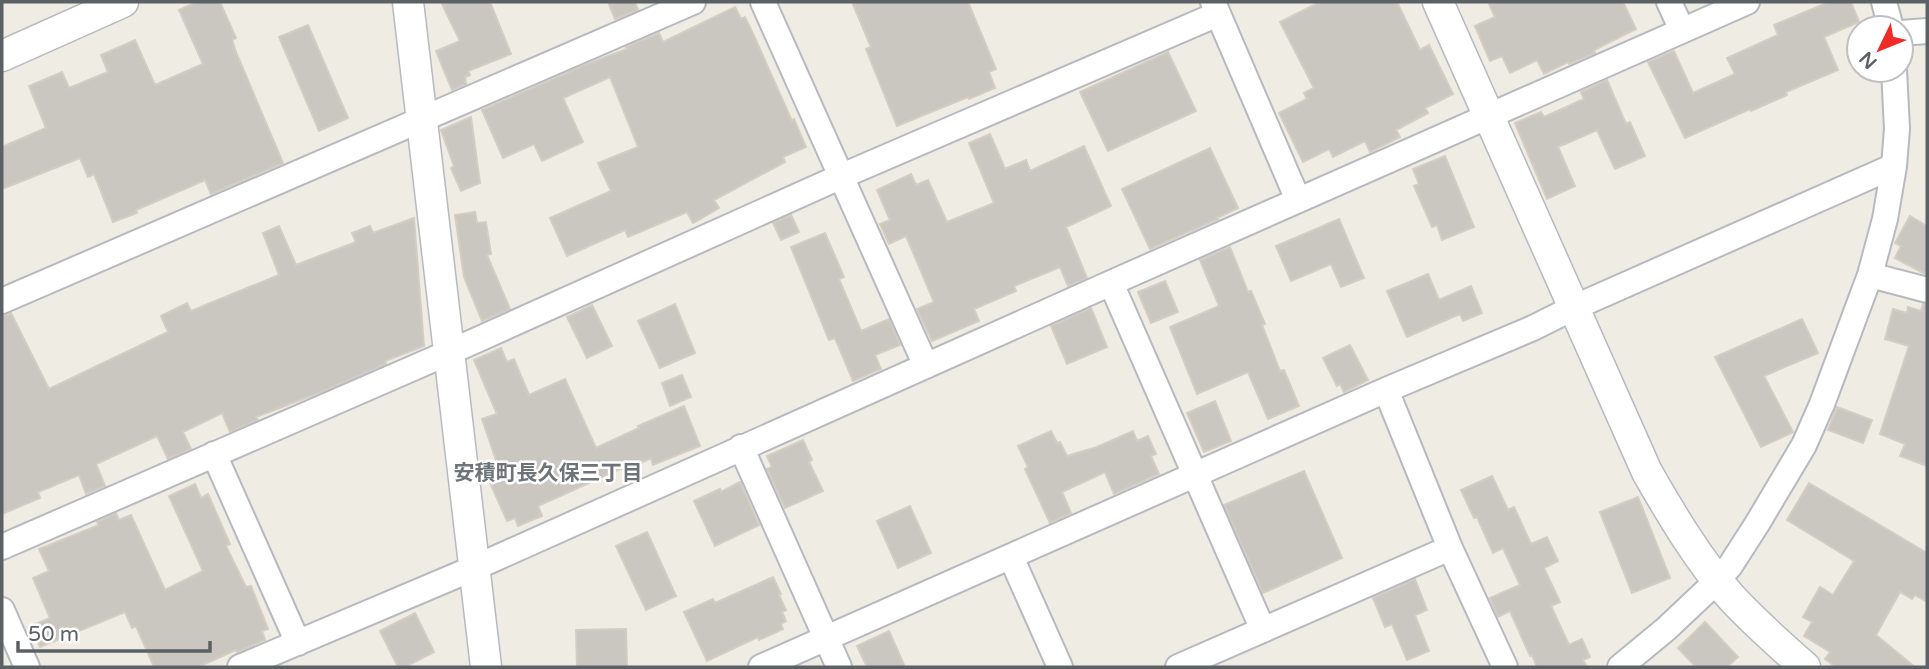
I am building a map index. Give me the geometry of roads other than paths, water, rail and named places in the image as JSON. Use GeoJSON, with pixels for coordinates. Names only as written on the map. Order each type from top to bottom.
{"type":"FeatureCollection","features":[{"type":"Feature","properties":{"kind":"street"},"geometry":{"type":"LineString","coordinates":[[2,56],[123,2]]}},
{"type":"Feature","properties":{"kind":"street"},"geometry":{"type":"LineString","coordinates":[[408,2],[486,667]]}},
{"type":"Feature","properties":{"kind":"street"},"geometry":{"type":"LineString","coordinates":[[2,301],[693,2]]}},
{"type":"Feature","properties":{"kind":"street"},"geometry":{"type":"LineString","coordinates":[[763,2],[926,366]]}},
{"type":"Feature","properties":{"kind":"street"},"geometry":{"type":"LineString","coordinates":[[1437,2],[1647,472],[1683,532],[1730,595],[1805,667]]}},
{"type":"Feature","properties":{"kind":"street"},"geometry":{"type":"LineString","coordinates":[[1669,2],[1682,30]]}},
{"type":"Feature","properties":{"kind":"street"},"geometry":{"type":"LineString","coordinates":[[240,667],[474,568],[1747,2]]}},
{"type":"Feature","properties":{"kind":"street"},"geometry":{"type":"LineString","coordinates":[[2,547],[450,352],[1216,8],[1298,200]]}},
{"type":"Feature","properties":{"kind":"street"},"geometry":{"type":"LineString","coordinates":[[1620,667],[1666,629],[1718,579],[1741,550],[1804,445],[1870,275],[1885,219],[1897,129],[1895,84]]}},
{"type":"Feature","properties":{"kind":"street"},"geometry":{"type":"LineString","coordinates":[[761,667],[1386,390],[1533,328],[1894,166]]}},
{"type":"Feature","properties":{"kind":"street"},"geometry":{"type":"LineString","coordinates":[[1870,275],[1927,290]]}},
{"type":"Feature","properties":{"kind":"street"},"geometry":{"type":"LineString","coordinates":[[1111,283],[1263,630]]}},
{"type":"Feature","properties":{"kind":"street"},"geometry":{"type":"LineString","coordinates":[[1386,390],[1450,548],[1505,667]]}},
{"type":"Feature","properties":{"kind":"street"},"geometry":{"type":"LineString","coordinates":[[741,447],[839,667]]}},
{"type":"Feature","properties":{"kind":"street"},"geometry":{"type":"LineString","coordinates":[[214,454],[298,643]]}},
{"type":"Feature","properties":{"kind":"street"},"geometry":{"type":"LineString","coordinates":[[1178,667],[1450,548]]}},
{"type":"Feature","properties":{"kind":"street"},"geometry":{"type":"LineString","coordinates":[[1011,557],[1060,667]]}},
{"type":"Feature","properties":{"kind":"street"},"geometry":{"type":"LineString","coordinates":[[2,610],[27,667]]}},
{"type":"Feature","properties":{"kind":"district","name":"安積町長久保三丁目"},"geometry":{"type":"Point","coordinates":[548,473]}}]}
